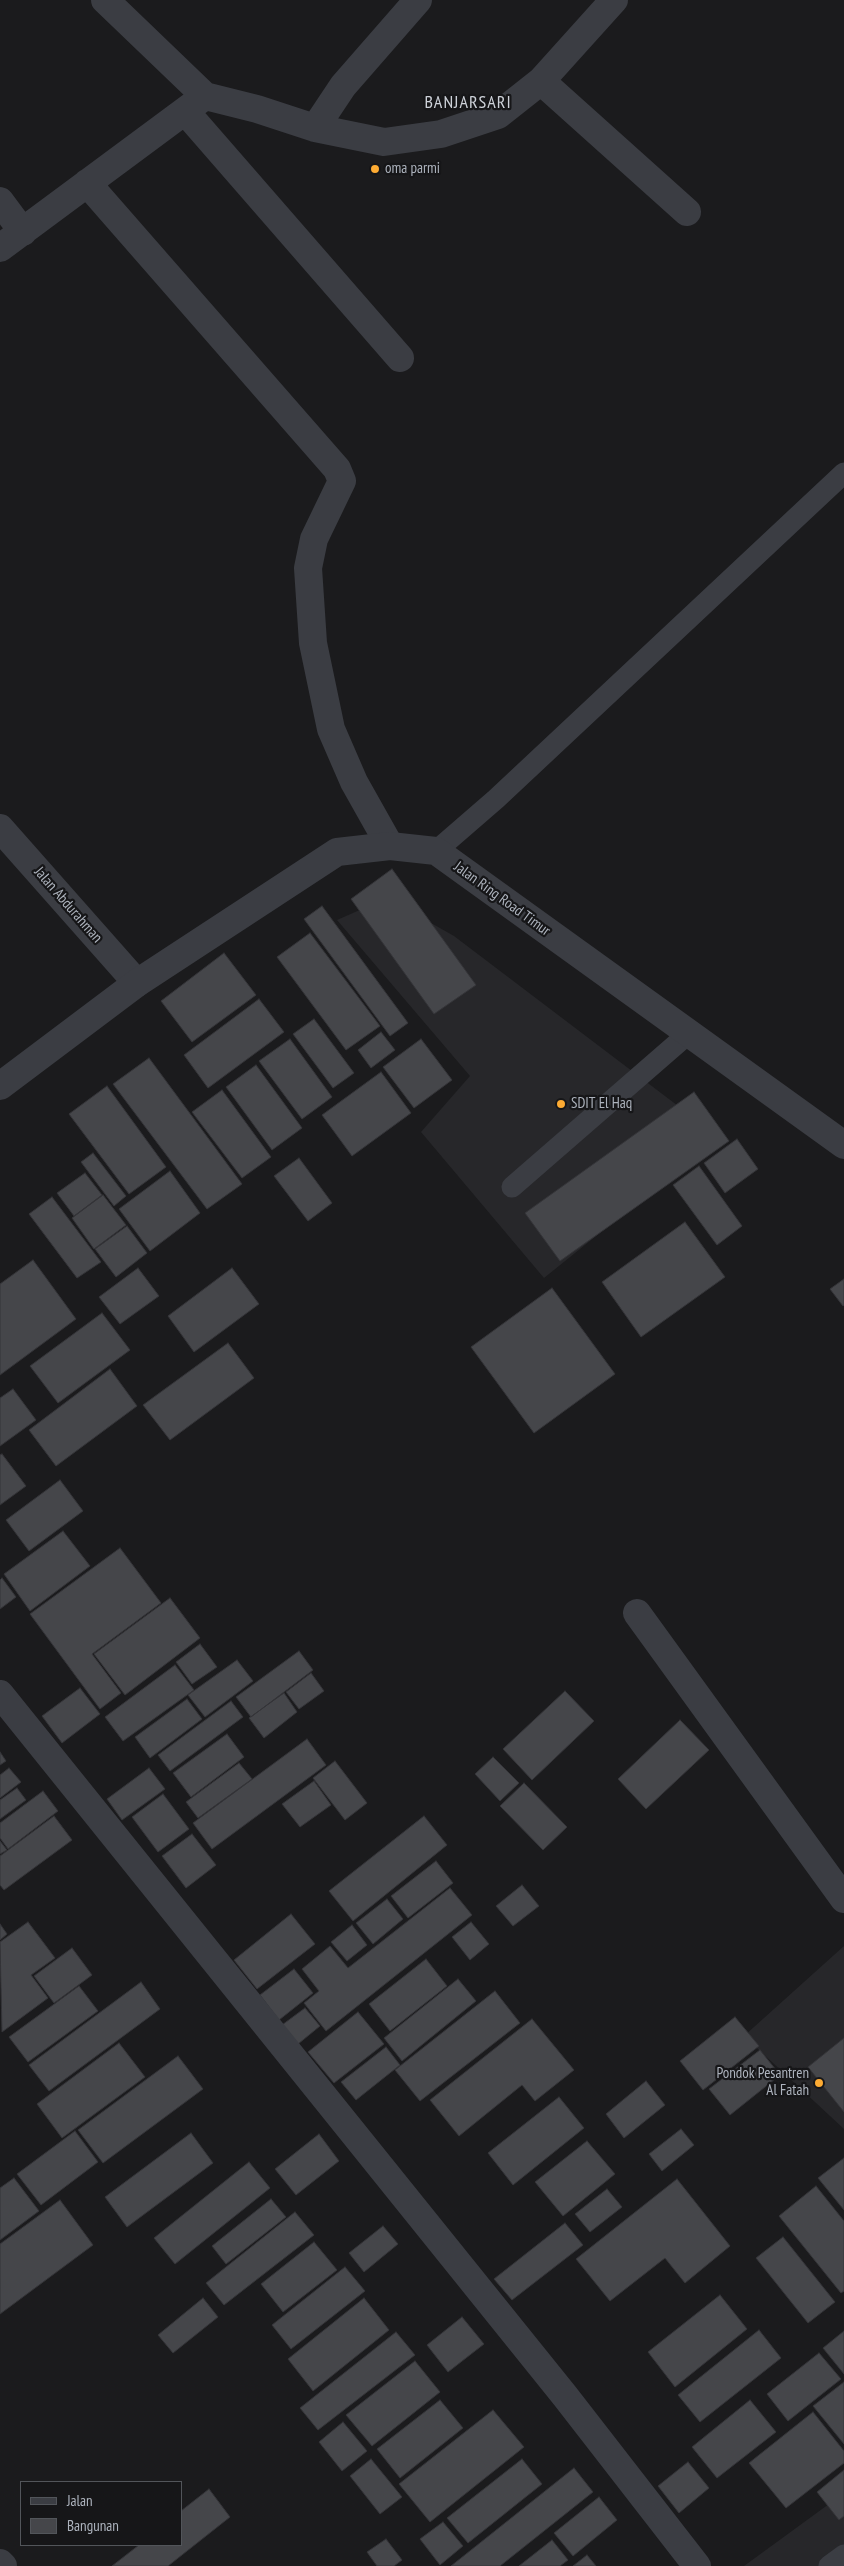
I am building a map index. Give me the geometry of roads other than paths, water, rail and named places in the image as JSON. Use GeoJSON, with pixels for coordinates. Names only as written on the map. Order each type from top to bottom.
{"type":"FeatureCollection","features":[{"type":"Feature","properties":{"kind":"street"},"geometry":{"type":"LineString","coordinates":[[104,0],[195,103],[400,358]]}},
{"type":"Feature","properties":{"kind":"street"},"geometry":{"type":"LineString","coordinates":[[315,128],[343,86],[418,0]]}},
{"type":"Feature","properties":{"kind":"street"},"geometry":{"type":"LineString","coordinates":[[0,248],[195,103],[257,108],[315,128],[384,142],[441,134],[498,115],[541,81],[614,0]]}},
{"type":"Feature","properties":{"kind":"street"},"geometry":{"type":"LineString","coordinates":[[541,81],[687,212]]}},
{"type":"Feature","properties":{"kind":"street"},"geometry":{"type":"LineString","coordinates":[[87,183],[337,469],[342,482],[314,539],[308,568],[313,643],[331,729],[354,782],[390,846]]}},
{"type":"Feature","properties":{"kind":"street"},"geometry":{"type":"LineString","coordinates":[[0,201],[23,232]]}},
{"type":"Feature","properties":{"kind":"street","name":"Jalan Abdurahman"},"geometry":{"type":"LineString","coordinates":[[0,828],[137,983]]}},
{"type":"Feature","properties":{"kind":"street","name":"Jalan Ring Road Timur"},"geometry":{"type":"LineString","coordinates":[[0,1086],[137,983],[337,852],[390,846],[436,851],[844,1145]]}},
{"type":"Feature","properties":{"kind":"street"},"geometry":{"type":"LineString","coordinates":[[637,1613],[844,1899]]}},
{"type":"Feature","properties":{"kind":"street"},"geometry":{"type":"LineString","coordinates":[[0,1694],[565,2396],[697,2566]]}},
{"type":"Feature","properties":{"kind":"street"},"geometry":{"type":"LineString","coordinates":[[0,2563],[3,2566]]}},
{"type":"Feature","properties":{"kind":"lane"},"geometry":{"type":"LineString","coordinates":[[436,851],[496,798],[844,473]]}},
{"type":"Feature","properties":{"kind":"lane"},"geometry":{"type":"LineString","coordinates":[[512,1187],[688,1034]]}},
{"type":"Feature","properties":{"kind":"lane"},"geometry":{"type":"LineString","coordinates":[[829,2566],[844,2555]]}},
{"type":"Feature","properties":{"kind":"place","name":"oma parmi"},"geometry":{"type":"Point","coordinates":[375,169]}},
{"type":"Feature","properties":{"kind":"place","name":"SDIT El Haq"},"geometry":{"type":"Point","coordinates":[561,1104]}},
{"type":"Feature","properties":{"kind":"place","name":"Pondok Pesantren Al Fatah"},"geometry":{"type":"Point","coordinates":[819,2083]}},
{"type":"Feature","properties":{"kind":"district","name":"BANJARSARI"},"geometry":{"type":"Point","coordinates":[468,103]}}]}
